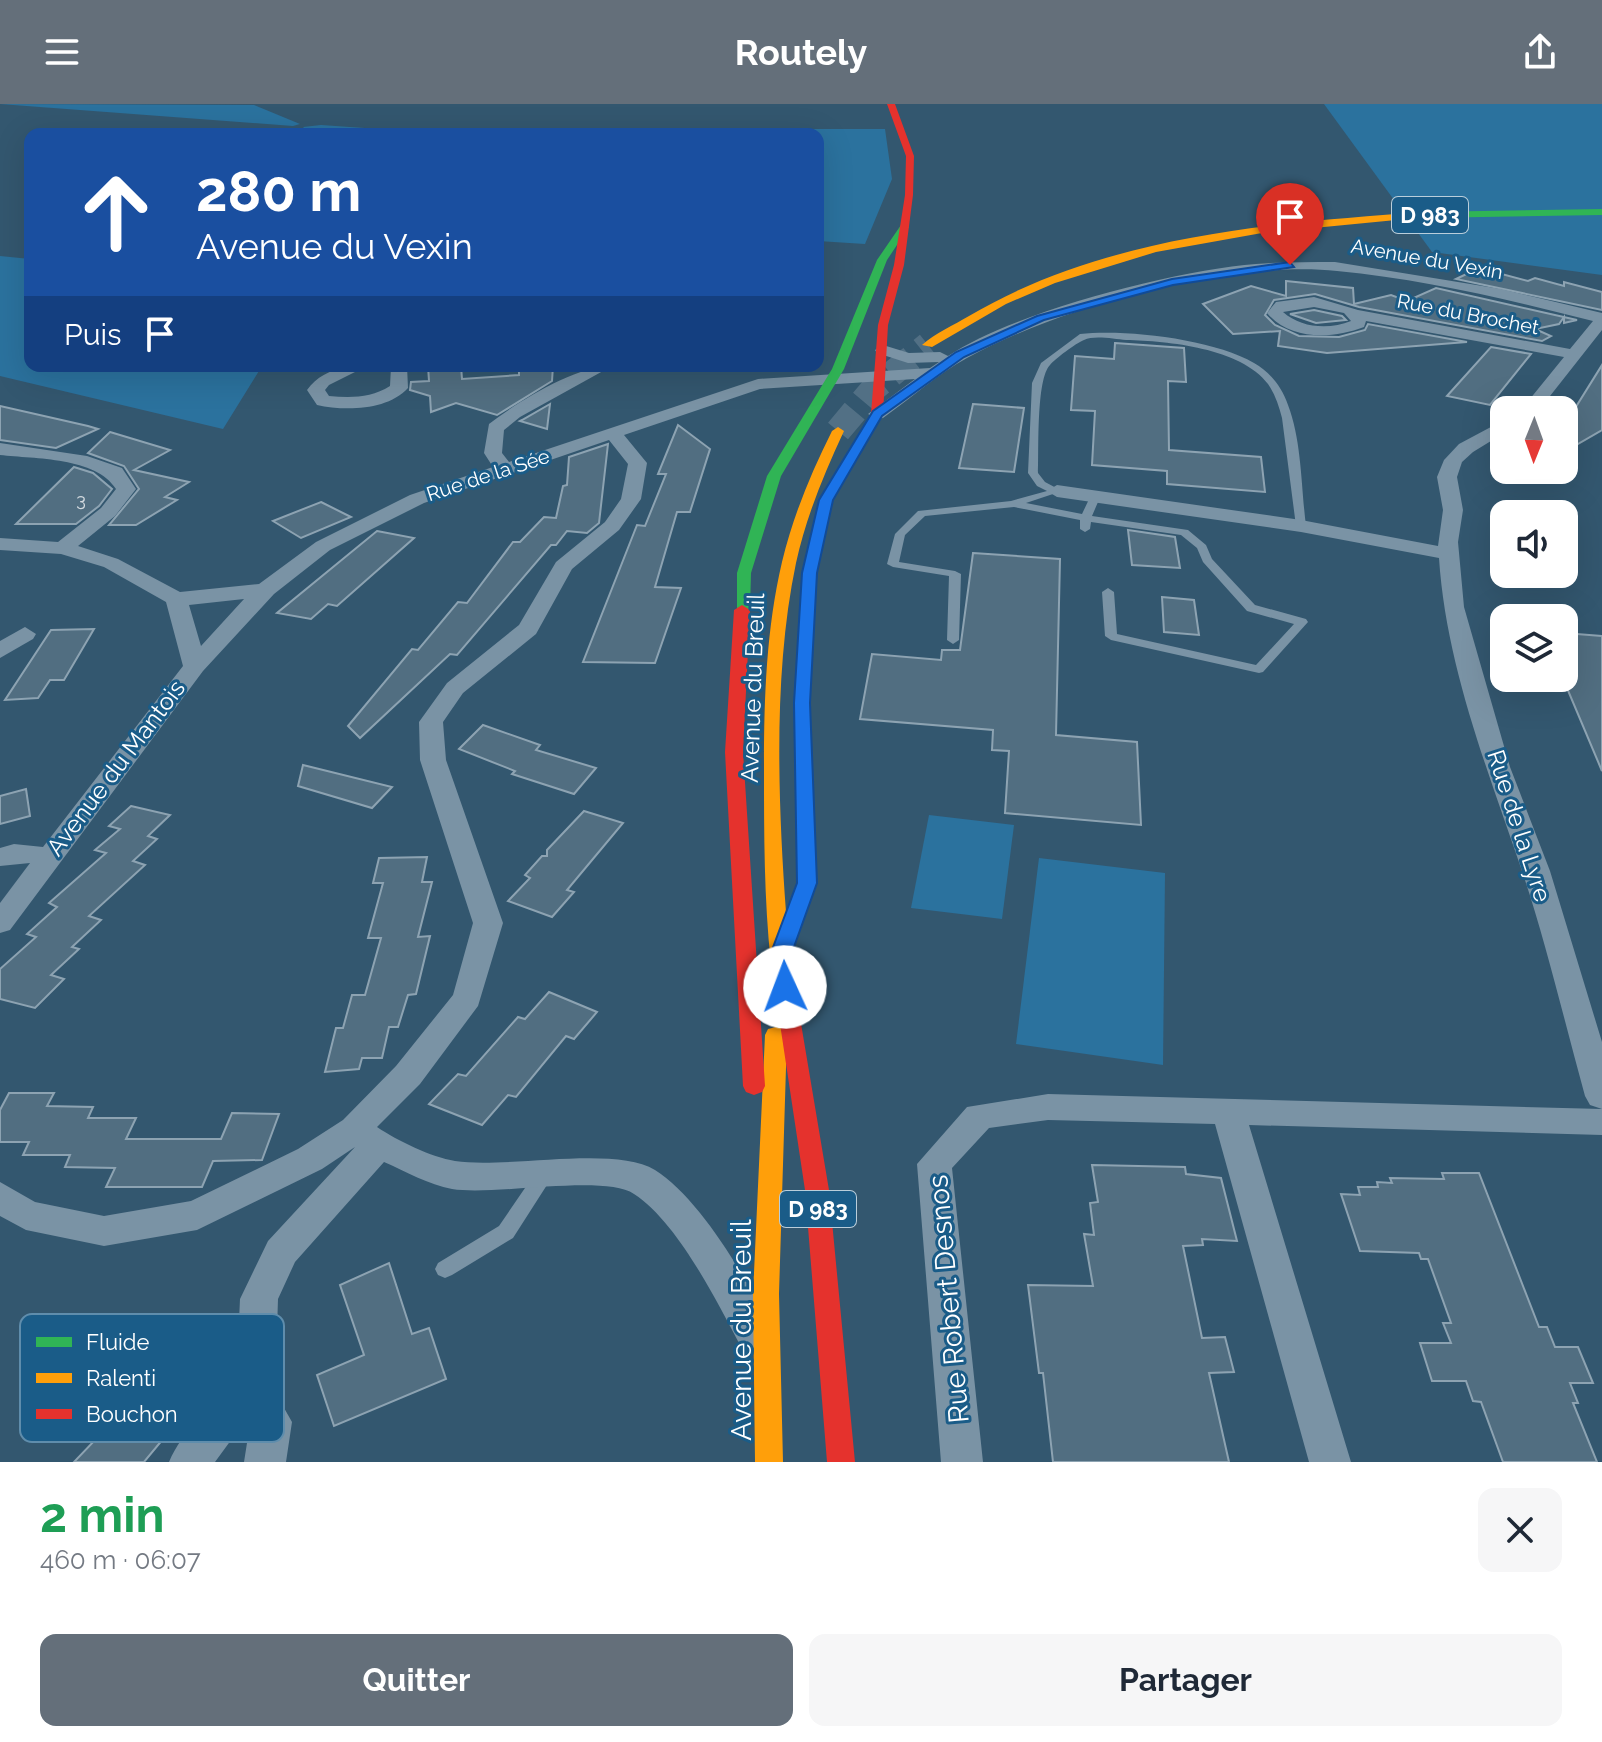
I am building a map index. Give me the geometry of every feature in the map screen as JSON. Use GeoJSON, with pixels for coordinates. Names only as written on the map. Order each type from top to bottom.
{"type":"FeatureCollection","features":[{"type":"Feature","properties":{"kind":"main road"},"geometry":{"type":"LineString","coordinates":[[780,958],[807,883],[802,703],[810,573],[826,500],[877,414],[883,365],[883,325],[904,227],[911,168],[907,144],[891,104]]}},
{"type":"Feature","properties":{"kind":"main road","name":"D 983"},"geometry":{"type":"LineString","coordinates":[[928,345],[985,311],[1035,288],[1099,266],[1173,247],[1289,227],[1388,217],[1602,212]]}},
{"type":"Feature","properties":{"kind":"main road"},"geometry":{"type":"LineString","coordinates":[[766,1354],[750,1005],[734,752],[734,703],[744,573],[764,498],[834,374],[882,260],[904,227]]}},
{"type":"Feature","properties":{"kind":"main road","name":"Avenue du Breuil"},"geometry":{"type":"LineString","coordinates":[[769,1462],[766,1354],[780,958],[771,714],[778,604],[789,543],[803,498],[838,431]]}},
{"type":"Feature","properties":{"kind":"main road","name":"Avenue du Breuil"},"geometry":{"type":"LineString","coordinates":[[780,958],[805,1101],[827,1278],[841,1462]]}},
{"type":"Feature","properties":{"kind":"street","name":"Avenue du Vexin"},"geometry":{"type":"LineString","coordinates":[[877,414],[960,355],[1040,318],[1172,282],[1290,265],[1335,266],[1406,275],[1602,319]]}},
{"type":"Feature","properties":{"kind":"street","name":"Rue du Brochet"},"geometry":{"type":"LineString","coordinates":[[1356,314],[1572,354]]}},
{"type":"Feature","properties":{"kind":"street"},"geometry":{"type":"LineString","coordinates":[[1540,396],[1602,319]]}},
{"type":"Feature","properties":{"kind":"street"},"geometry":{"type":"LineString","coordinates":[[834,374],[883,365],[933,362],[960,355]]}},
{"type":"Feature","properties":{"kind":"street"},"geometry":{"type":"LineString","coordinates":[[883,365],[934,373]]}},
{"type":"Feature","properties":{"kind":"street"},"geometry":{"type":"LineString","coordinates":[[345,372],[323,381],[316,390],[323,401],[352,405],[386,398],[399,388],[399,372]]}},
{"type":"Feature","properties":{"kind":"street"},"geometry":{"type":"LineString","coordinates":[[505,470],[493,453],[495,428],[514,413],[593,372]]}},
{"type":"Feature","properties":{"kind":"street","name":"Rue de la Sée"},"geometry":{"type":"LineString","coordinates":[[195,666],[266,589],[323,546],[417,499],[758,384],[834,374]]}},
{"type":"Feature","properties":{"kind":"street"},"geometry":{"type":"LineString","coordinates":[[258,1314],[259,1299],[281,1252],[467,998],[488,923],[433,760],[431,722],[455,688],[528,629],[563,566],[612,526],[631,499],[638,463],[613,434]]}},
{"type":"Feature","properties":{"kind":"street","name":"Rue de la Lyre"},"geometry":{"type":"LineString","coordinates":[[1490,435],[1453,460],[1447,477],[1453,510],[1448,554],[1453,607],[1497,767],[1536,871],[1602,1096]]}},
{"type":"Feature","properties":{"kind":"street"},"geometry":{"type":"LineString","coordinates":[[0,449],[80,460],[115,472],[126,489],[108,512],[63,548]]}},
{"type":"Feature","properties":{"kind":"street"},"geometry":{"type":"LineString","coordinates":[[1057,491],[1301,526],[1448,554]]}},
{"type":"Feature","properties":{"kind":"street"},"geometry":{"type":"LineString","coordinates":[[0,544],[63,548],[111,563],[176,599],[220,597],[266,589]]}},
{"type":"Feature","properties":{"kind":"street","name":"Avenue du Mantois"},"geometry":{"type":"LineString","coordinates":[[0,923],[195,666],[176,599]]}},
{"type":"Feature","properties":{"kind":"street"},"geometry":{"type":"LineString","coordinates":[[0,651],[25,634]]}},
{"type":"Feature","properties":{"kind":"street"},"geometry":{"type":"LineString","coordinates":[[0,857],[14,853],[49,856]]}},
{"type":"Feature","properties":{"kind":"street","name":"Rue Robert Desnos"},"geometry":{"type":"LineString","coordinates":[[962,1462],[934,1164],[979,1116],[1048,1107],[1602,1122]]}},
{"type":"Feature","properties":{"kind":"street"},"geometry":{"type":"LineString","coordinates":[[1228,1111],[1330,1462]]}},
{"type":"Feature","properties":{"kind":"street"},"geometry":{"type":"LineString","coordinates":[[0,1196],[26,1215],[104,1231],[197,1215],[310,1159],[366,1137],[451,1175],[500,1177],[594,1172],[641,1179],[668,1202],[718,1268],[766,1354]]}},
{"type":"Feature","properties":{"kind":"street"},"geometry":{"type":"LineString","coordinates":[[190,1462],[205,1442]]}},
{"type":"Feature","properties":{"kind":"street"},"geometry":{"type":"LineString","coordinates":[[265,1462],[268,1442]]}},
{"type":"Feature","properties":{"kind":"lane"},"geometry":{"type":"LineString","coordinates":[[1057,491],[1041,484],[1033,473],[1037,383],[1044,365],[1083,336],[1197,344],[1238,357],[1261,373],[1283,400],[1301,526]]}},
{"type":"Feature","properties":{"kind":"lane"},"geometry":{"type":"LineString","coordinates":[[953,640],[955,574],[893,564],[900,534],[922,513],[1014,504],[1057,491]]}},
{"type":"Feature","properties":{"kind":"lane"},"geometry":{"type":"LineString","coordinates":[[1086,524],[1096,495]]}},
{"type":"Feature","properties":{"kind":"lane"},"geometry":{"type":"LineString","coordinates":[[1014,504],[1086,524],[1184,532],[1202,547],[1207,560],[1251,608],[1302,622],[1259,669],[1111,636],[1108,592]]}},
{"type":"Feature","properties":{"kind":"lane"},"geometry":{"type":"LineString","coordinates":[[445,1269],[506,1232],[545,1174]]}},
{"type":"Feature","properties":{"kind":"shaded area"},"geometry":{"type":"Polygon","coordinates":[[[0,104],[254,105],[300,124],[293,126],[0,104]]]}},
{"type":"Feature","properties":{"kind":"shaded area"},"geometry":{"type":"Polygon","coordinates":[[[1324,104],[1602,104],[1602,275],[1432,252],[1324,104]]]}},
{"type":"Feature","properties":{"kind":"shaded area"},"geometry":{"type":"Polygon","coordinates":[[[321,125],[365,128],[304,128],[321,125]]]}},
{"type":"Feature","properties":{"kind":"shaded area"},"geometry":{"type":"Polygon","coordinates":[[[824,129],[885,129],[892,179],[865,244],[824,241],[824,129]]]}},
{"type":"Feature","properties":{"kind":"shaded area"},"geometry":{"type":"Polygon","coordinates":[[[0,256],[24,258],[24,372],[258,372],[223,429],[0,376],[0,256]]]}},
{"type":"Feature","properties":{"kind":"shaded area"},"geometry":{"type":"Polygon","coordinates":[[[929,815],[1014,825],[1002,919],[911,908],[929,815]]]}},
{"type":"Feature","properties":{"kind":"shaded area"},"geometry":{"type":"Polygon","coordinates":[[[1039,858],[1165,873],[1163,1065],[1016,1044],[1039,858]]]}},
{"type":"Feature","properties":{"kind":"building"},"geometry":{"type":"Polygon","coordinates":[[[1479,268],[1528,281],[1535,278],[1564,286],[1564,282],[1602,292],[1602,310],[1456,279],[1479,268]]]}},
{"type":"Feature","properties":{"kind":"building"},"geometry":{"type":"Polygon","coordinates":[[[1286,281],[1353,288],[1354,304],[1391,295],[1407,301],[1436,288],[1564,317],[1559,324],[1535,329],[1551,336],[1542,341],[1359,307],[1315,294],[1274,300],[1265,315],[1275,325],[1299,336],[1339,337],[1365,330],[1368,324],[1467,342],[1327,353],[1278,346],[1280,331],[1233,334],[1203,304],[1251,286],[1286,296],[1286,281]]]}},
{"type":"Feature","properties":{"kind":"building"},"geometry":{"type":"Polygon","coordinates":[[[1314,310],[1342,316],[1346,320],[1316,323],[1290,314],[1314,310]]]}},
{"type":"Feature","properties":{"kind":"building"},"geometry":{"type":"Polygon","coordinates":[[[1115,343],[1184,348],[1186,382],[1168,381],[1169,450],[1261,457],[1265,492],[1167,484],[1167,471],[1092,465],[1095,411],[1071,410],[1075,356],[1114,359],[1115,343]]]}},
{"type":"Feature","properties":{"kind":"building"},"geometry":{"type":"Polygon","coordinates":[[[1491,347],[1531,354],[1497,396],[1490,396],[1490,405],[1447,396],[1491,347]]]}},
{"type":"Feature","properties":{"kind":"building"},"geometry":{"type":"Polygon","coordinates":[[[1602,365],[1602,430],[1578,444],[1578,404],[1602,365]]]}},
{"type":"Feature","properties":{"kind":"building"},"geometry":{"type":"Polygon","coordinates":[[[428,372],[461,372],[462,379],[519,375],[519,372],[553,372],[552,381],[497,415],[456,403],[431,412],[430,396],[410,390],[411,382],[429,381],[428,372]]]}},
{"type":"Feature","properties":{"kind":"building"},"geometry":{"type":"Polygon","coordinates":[[[550,404],[547,429],[520,421],[522,420],[550,404]]]}},
{"type":"Feature","properties":{"kind":"building"},"geometry":{"type":"Polygon","coordinates":[[[973,404],[1024,408],[1014,472],[959,468],[973,404]]]}},
{"type":"Feature","properties":{"kind":"building"},"geometry":{"type":"Polygon","coordinates":[[[0,406],[98,429],[56,448],[0,440],[0,406]]]}},
{"type":"Feature","properties":{"kind":"building"},"geometry":{"type":"Polygon","coordinates":[[[678,425],[710,449],[690,512],[677,512],[655,587],[681,588],[655,663],[583,662],[637,525],[645,526],[666,474],[658,474],[678,425]]]}},
{"type":"Feature","properties":{"kind":"building"},"geometry":{"type":"Polygon","coordinates":[[[110,432],[170,450],[134,470],[189,482],[165,497],[177,500],[136,525],[109,525],[139,489],[124,466],[88,453],[110,432]]]}},
{"type":"Feature","properties":{"kind":"building"},"geometry":{"type":"Polygon","coordinates":[[[608,444],[599,523],[587,533],[567,531],[556,545],[551,545],[457,655],[450,654],[360,738],[348,726],[412,649],[418,650],[458,602],[467,603],[513,542],[520,542],[544,517],[556,518],[563,486],[567,485],[569,457],[608,444]]]}},
{"type":"Feature","properties":{"kind":"building"},"geometry":{"type":"Polygon","coordinates":[[[74,467],[93,473],[112,489],[99,506],[76,524],[16,524],[74,467]]]}},
{"type":"Feature","properties":{"kind":"building"},"geometry":{"type":"Polygon","coordinates":[[[321,502],[351,517],[301,538],[273,521],[321,502]]]}},
{"type":"Feature","properties":{"kind":"building"},"geometry":{"type":"Polygon","coordinates":[[[1128,530],[1175,537],[1180,568],[1132,565],[1128,530]]]}},
{"type":"Feature","properties":{"kind":"building"},"geometry":{"type":"Polygon","coordinates":[[[377,531],[414,538],[337,606],[328,604],[311,619],[277,613],[377,531]]]}},
{"type":"Feature","properties":{"kind":"building"},"geometry":{"type":"Polygon","coordinates":[[[973,553],[1060,559],[1056,735],[1137,742],[1141,825],[1005,813],[1009,751],[992,750],[993,730],[860,719],[872,654],[941,660],[942,650],[960,650],[973,553]]]}},
{"type":"Feature","properties":{"kind":"building"},"geometry":{"type":"Polygon","coordinates":[[[1162,597],[1194,600],[1199,635],[1164,632],[1162,597]]]}},
{"type":"Feature","properties":{"kind":"building"},"geometry":{"type":"Polygon","coordinates":[[[94,629],[64,680],[50,680],[38,698],[5,700],[51,630],[94,629]]]}},
{"type":"Feature","properties":{"kind":"building"},"geometry":{"type":"Polygon","coordinates":[[[1578,634],[1602,636],[1602,771],[1569,692],[1578,692],[1578,634]]]}},
{"type":"Feature","properties":{"kind":"building"},"geometry":{"type":"Polygon","coordinates":[[[483,725],[540,745],[536,750],[596,768],[574,794],[512,774],[515,771],[459,749],[483,725]]]}},
{"type":"Feature","properties":{"kind":"building"},"geometry":{"type":"Polygon","coordinates":[[[303,765],[392,787],[372,808],[298,786],[303,765]]]}},
{"type":"Feature","properties":{"kind":"building"},"geometry":{"type":"Polygon","coordinates":[[[26,789],[30,816],[0,824],[0,796],[26,789]]]}},
{"type":"Feature","properties":{"kind":"building"},"geometry":{"type":"Polygon","coordinates":[[[131,806],[170,815],[148,836],[157,839],[133,861],[145,865],[89,916],[101,920],[72,947],[79,949],[51,975],[64,979],[35,1008],[0,999],[0,969],[36,937],[27,934],[57,907],[49,903],[106,853],[95,850],[120,829],[109,826],[131,806]]]}},
{"type":"Feature","properties":{"kind":"building"},"geometry":{"type":"Polygon","coordinates":[[[584,811],[623,823],[567,890],[574,892],[552,917],[508,901],[530,878],[525,875],[542,856],[547,856],[547,850],[584,811]]]}},
{"type":"Feature","properties":{"kind":"building"},"geometry":{"type":"Polygon","coordinates":[[[427,857],[422,882],[432,882],[418,937],[430,936],[416,994],[408,995],[398,1027],[389,1027],[382,1058],[362,1058],[359,1069],[325,1072],[336,1028],[343,1028],[352,995],[365,995],[381,938],[368,938],[383,883],[373,883],[379,858],[427,857]]]}},
{"type":"Feature","properties":{"kind":"building"},"geometry":{"type":"Polygon","coordinates":[[[549,992],[597,1012],[574,1039],[566,1036],[516,1097],[508,1095],[482,1125],[429,1104],[458,1074],[466,1076],[518,1017],[525,1019],[549,992]]]}},
{"type":"Feature","properties":{"kind":"building"},"geometry":{"type":"Polygon","coordinates":[[[9,1093],[54,1093],[47,1106],[93,1107],[88,1118],[136,1118],[126,1139],[221,1139],[232,1113],[279,1114],[262,1160],[213,1161],[202,1187],[106,1187],[115,1168],[65,1167],[70,1155],[23,1155],[29,1142],[0,1142],[0,1110],[9,1093]]]}},
{"type":"Feature","properties":{"kind":"building"},"geometry":{"type":"Polygon","coordinates":[[[1092,1165],[1185,1167],[1186,1174],[1221,1178],[1237,1241],[1202,1239],[1203,1245],[1183,1246],[1202,1338],[1225,1337],[1234,1372],[1209,1373],[1229,1462],[1053,1462],[1043,1373],[1039,1373],[1028,1285],[1093,1286],[1084,1234],[1094,1235],[1090,1203],[1098,1202],[1092,1165]]]}},
{"type":"Feature","properties":{"kind":"building"},"geometry":{"type":"Polygon","coordinates":[[[1442,1173],[1479,1173],[1539,1327],[1547,1327],[1555,1347],[1578,1347],[1593,1383],[1570,1383],[1578,1403],[1573,1403],[1597,1462],[1503,1462],[1481,1402],[1473,1401],[1466,1381],[1432,1381],[1420,1343],[1451,1343],[1443,1323],[1451,1323],[1428,1259],[1421,1259],[1419,1253],[1360,1251],[1341,1194],[1360,1195],[1358,1187],[1378,1187],[1377,1182],[1392,1183],[1390,1178],[1444,1179],[1442,1173]]]}},
{"type":"Feature","properties":{"kind":"building"},"geometry":{"type":"Polygon","coordinates":[[[389,1263],[412,1334],[429,1328],[446,1379],[334,1426],[317,1375],[364,1355],[340,1285],[389,1263]]]}},
{"type":"Feature","properties":{"kind":"building"},"geometry":{"type":"Polygon","coordinates":[[[93,1442],[161,1442],[144,1462],[74,1462],[93,1442]]]}},
{"type":"Feature","properties":{"kind":"tunnel"},"geometry":{"type":"LineString","coordinates":[[838,431],[874,388],[928,345]]}},
{"type":"Feature","properties":{"kind":"traffic: fast"},"geometry":{"type":"LineString","coordinates":[[1424,215],[1602,212]]}},
{"type":"Feature","properties":{"kind":"traffic: fast"},"geometry":{"type":"LineString","coordinates":[[742,610],[744,573],[774,476],[838,369],[882,260],[904,227]]}},
{"type":"Feature","properties":{"kind":"traffic: slow"},"geometry":{"type":"LineString","coordinates":[[928,345],[1002,302],[1103,263],[1155,249],[1262,230],[1424,215]]}},
{"type":"Feature","properties":{"kind":"traffic: slow"},"geometry":{"type":"LineString","coordinates":[[781,964],[773,831],[776,647],[789,562],[801,519],[838,431]]}},
{"type":"Feature","properties":{"kind":"traffic: slow"},"geometry":{"type":"LineString","coordinates":[[781,954],[807,883],[802,703],[810,573],[826,500],[859,444]]}},
{"type":"Feature","properties":{"kind":"traffic: slow"},"geometry":{"type":"LineString","coordinates":[[769,1462],[766,1294],[776,1035]]}},
{"type":"Feature","properties":{"kind":"traffic: jam"},"geometry":{"type":"LineString","coordinates":[[859,444],[877,414],[883,325],[899,265],[909,195],[910,156],[891,104]]}},
{"type":"Feature","properties":{"kind":"traffic: jam"},"geometry":{"type":"LineString","coordinates":[[742,610],[734,752],[754,1086]]}},
{"type":"Feature","properties":{"kind":"traffic: jam"},"geometry":{"type":"LineString","coordinates":[[781,964],[817,1190],[841,1462]]}},
{"type":"Feature","properties":{"kind":"route"},"geometry":{"type":"LineString","coordinates":[[785,987],[780,958],[807,883],[802,703],[810,573],[826,500],[877,414],[960,355],[1040,318],[1172,282],[1290,265]]}}]}
